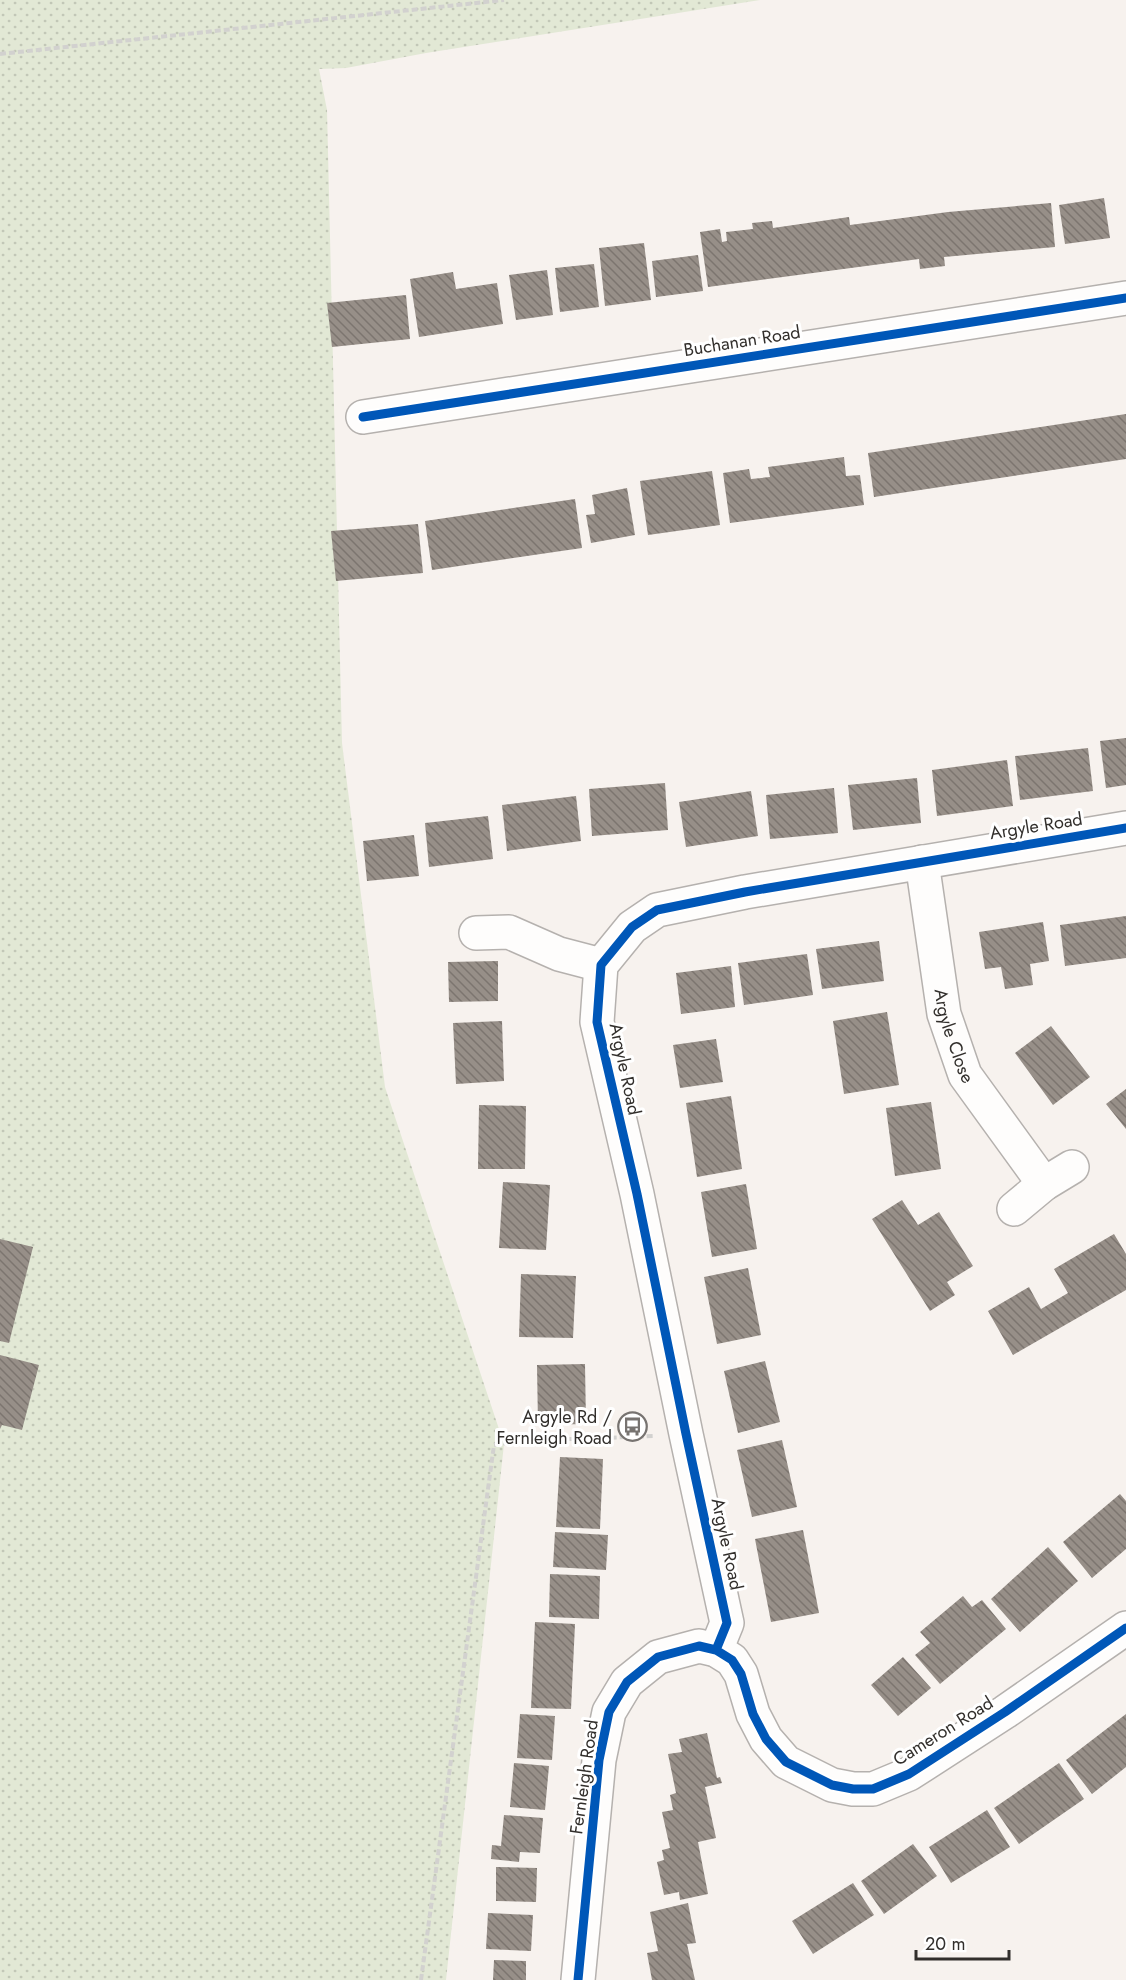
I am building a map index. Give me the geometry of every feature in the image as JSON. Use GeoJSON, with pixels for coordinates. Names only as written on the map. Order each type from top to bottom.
{"type":"FeatureCollection","features":[{"type":"Feature","properties":{"kind":"street","name":"Buchanan Road"},"geometry":{"type":"LineString","coordinates":[[363,417],[1126,297]]}},
{"type":"Feature","properties":{"kind":"street","name":"Argyle Road"},"geometry":{"type":"LineString","coordinates":[[717,1650],[727,1623],[637,1194],[597,1022],[601,965],[632,927],[657,910],[745,892],[1126,828]]}},
{"type":"Feature","properties":{"kind":"street","name":"Argyle Close"},"geometry":{"type":"LineString","coordinates":[[922,862],[944,1014],[965,1075],[1044,1184]]}},
{"type":"Feature","properties":{"kind":"street"},"geometry":{"type":"LineString","coordinates":[[477,933],[508,921],[559,954],[601,965]]}},
{"type":"Feature","properties":{"kind":"street"},"geometry":{"type":"LineString","coordinates":[[1014,1209],[1044,1184],[1072,1167]]}},
{"type":"Feature","properties":{"kind":"street","name":"Cameron Road"},"geometry":{"type":"LineString","coordinates":[[717,1650],[732,1660],[741,1674],[753,1714],[766,1739],[786,1762],[832,1785],[852,1789],[873,1789],[909,1774],[1005,1712],[1126,1628]]}},
{"type":"Feature","properties":{"kind":"street","name":"Fernleigh Road"},"geometry":{"type":"LineString","coordinates":[[578,1980],[599,1760],[609,1712],[627,1682],[658,1657],[699,1646],[717,1650]]}},
{"type":"Feature","properties":{"kind":"path"},"geometry":{"type":"LineString","coordinates":[[0,54],[504,0]]}},
{"type":"Feature","properties":{"kind":"path"},"geometry":{"type":"LineString","coordinates":[[421,1980],[494,1445],[520,1441],[686,1434]]}},
{"type":"Feature","properties":{"kind":"green space"},"geometry":{"type":"Polygon","coordinates":[[[0,0],[760,0],[426,53],[346,68],[319,69],[327,110],[342,743],[385,1087],[504,1444],[446,1980],[0,1980],[0,0]]]}},
{"type":"Feature","properties":{"kind":"building"},"geometry":{"type":"Polygon","coordinates":[[[1104,198],[1110,238],[1065,244],[1059,205],[1104,198]]]}},
{"type":"Feature","properties":{"kind":"building"},"geometry":{"type":"Polygon","coordinates":[[[1051,203],[1055,247],[944,257],[945,266],[920,269],[919,259],[708,287],[700,232],[720,229],[722,242],[727,241],[726,232],[753,229],[752,223],[772,221],[773,228],[849,217],[850,225],[948,212],[1051,203]]]}},
{"type":"Feature","properties":{"kind":"building"},"geometry":{"type":"Polygon","coordinates":[[[644,243],[651,300],[605,306],[599,248],[644,243]]]}},
{"type":"Feature","properties":{"kind":"building"},"geometry":{"type":"Polygon","coordinates":[[[698,255],[703,291],[656,297],[652,261],[698,255]]]}},
{"type":"Feature","properties":{"kind":"building"},"geometry":{"type":"Polygon","coordinates":[[[594,264],[599,307],[560,312],[555,268],[594,264]]]}},
{"type":"Feature","properties":{"kind":"building"},"geometry":{"type":"Polygon","coordinates":[[[547,270],[553,315],[516,320],[509,275],[547,270]]]}},
{"type":"Feature","properties":{"kind":"building"},"geometry":{"type":"Polygon","coordinates":[[[453,272],[456,289],[497,283],[503,324],[419,337],[410,279],[453,272]]]}},
{"type":"Feature","properties":{"kind":"building"},"geometry":{"type":"Polygon","coordinates":[[[406,295],[410,339],[332,347],[327,303],[406,295]]]}},
{"type":"Feature","properties":{"kind":"building"},"geometry":{"type":"Polygon","coordinates":[[[1126,414],[1126,459],[874,497],[868,453],[1126,414]]]}},
{"type":"Feature","properties":{"kind":"building"},"geometry":{"type":"Polygon","coordinates":[[[844,457],[846,476],[860,475],[864,505],[730,523],[723,473],[749,469],[751,479],[770,477],[768,467],[844,457]]]}},
{"type":"Feature","properties":{"kind":"building"},"geometry":{"type":"Polygon","coordinates":[[[712,471],[720,525],[648,535],[640,481],[712,471]]]}},
{"type":"Feature","properties":{"kind":"building"},"geometry":{"type":"Polygon","coordinates":[[[627,488],[635,535],[591,543],[586,515],[595,514],[592,495],[627,488]]]}},
{"type":"Feature","properties":{"kind":"building"},"geometry":{"type":"Polygon","coordinates":[[[575,499],[582,548],[432,570],[425,521],[575,499]]]}},
{"type":"Feature","properties":{"kind":"building"},"geometry":{"type":"Polygon","coordinates":[[[418,524],[423,573],[336,581],[331,531],[418,524]]]}},
{"type":"Feature","properties":{"kind":"building"},"geometry":{"type":"Polygon","coordinates":[[[1126,738],[1126,785],[1106,788],[1100,741],[1126,738]]]}},
{"type":"Feature","properties":{"kind":"building"},"geometry":{"type":"Polygon","coordinates":[[[1088,748],[1093,791],[1020,800],[1015,756],[1088,748]]]}},
{"type":"Feature","properties":{"kind":"building"},"geometry":{"type":"Polygon","coordinates":[[[1007,760],[1013,806],[937,816],[932,770],[1007,760]]]}},
{"type":"Feature","properties":{"kind":"building"},"geometry":{"type":"Polygon","coordinates":[[[917,778],[921,823],[853,830],[848,785],[917,778]]]}},
{"type":"Feature","properties":{"kind":"building"},"geometry":{"type":"Polygon","coordinates":[[[665,783],[668,830],[592,836],[589,789],[665,783]]]}},
{"type":"Feature","properties":{"kind":"building"},"geometry":{"type":"Polygon","coordinates":[[[834,788],[838,833],[770,839],[766,795],[834,788]]]}},
{"type":"Feature","properties":{"kind":"building"},"geometry":{"type":"Polygon","coordinates":[[[751,791],[758,836],[686,847],[679,802],[751,791]]]}},
{"type":"Feature","properties":{"kind":"building"},"geometry":{"type":"Polygon","coordinates":[[[576,796],[581,841],[507,851],[502,805],[576,796]]]}},
{"type":"Feature","properties":{"kind":"building"},"geometry":{"type":"Polygon","coordinates":[[[488,816],[493,859],[429,867],[425,823],[488,816]]]}},
{"type":"Feature","properties":{"kind":"building"},"geometry":{"type":"Polygon","coordinates":[[[414,835],[419,876],[367,881],[363,841],[414,835]]]}},
{"type":"Feature","properties":{"kind":"building"},"geometry":{"type":"Polygon","coordinates":[[[1126,916],[1126,958],[1065,966],[1060,925],[1126,916]]]}},
{"type":"Feature","properties":{"kind":"building"},"geometry":{"type":"Polygon","coordinates":[[[1043,922],[1049,961],[1030,964],[1033,985],[1005,989],[1001,967],[985,969],[979,932],[1043,922]]]}},
{"type":"Feature","properties":{"kind":"building"},"geometry":{"type":"Polygon","coordinates":[[[879,941],[884,981],[822,989],[816,949],[879,941]]]}},
{"type":"Feature","properties":{"kind":"building"},"geometry":{"type":"Polygon","coordinates":[[[807,954],[813,995],[744,1005],[738,963],[807,954]]]}},
{"type":"Feature","properties":{"kind":"building"},"geometry":{"type":"Polygon","coordinates":[[[498,961],[498,1001],[449,1002],[448,962],[498,961]]]}},
{"type":"Feature","properties":{"kind":"building"},"geometry":{"type":"Polygon","coordinates":[[[731,966],[735,1007],[681,1014],[676,973],[731,966]]]}},
{"type":"Feature","properties":{"kind":"building"},"geometry":{"type":"Polygon","coordinates":[[[887,1012],[899,1085],[844,1094],[833,1021],[887,1012]]]}},
{"type":"Feature","properties":{"kind":"building"},"geometry":{"type":"Polygon","coordinates":[[[502,1021],[504,1081],[456,1084],[453,1023],[502,1021]]]}},
{"type":"Feature","properties":{"kind":"building"},"geometry":{"type":"Polygon","coordinates":[[[1051,1026],[1090,1077],[1053,1105],[1015,1053],[1051,1026]]]}},
{"type":"Feature","properties":{"kind":"building"},"geometry":{"type":"Polygon","coordinates":[[[716,1039],[723,1082],[680,1088],[673,1045],[716,1039]]]}},
{"type":"Feature","properties":{"kind":"building"},"geometry":{"type":"Polygon","coordinates":[[[1126,1089],[1126,1129],[1106,1104],[1126,1089]]]}},
{"type":"Feature","properties":{"kind":"building"},"geometry":{"type":"Polygon","coordinates":[[[731,1096],[742,1169],[697,1177],[686,1103],[731,1096]]]}},
{"type":"Feature","properties":{"kind":"building"},"geometry":{"type":"Polygon","coordinates":[[[931,1102],[941,1169],[895,1176],[886,1108],[931,1102]]]}},
{"type":"Feature","properties":{"kind":"building"},"geometry":{"type":"Polygon","coordinates":[[[479,1105],[526,1106],[525,1169],[478,1169],[479,1105]]]}},
{"type":"Feature","properties":{"kind":"building"},"geometry":{"type":"Polygon","coordinates":[[[503,1182],[550,1185],[546,1250],[499,1248],[503,1182]]]}},
{"type":"Feature","properties":{"kind":"building"},"geometry":{"type":"Polygon","coordinates":[[[746,1184],[757,1249],[712,1257],[701,1192],[746,1184]]]}},
{"type":"Feature","properties":{"kind":"building"},"geometry":{"type":"Polygon","coordinates":[[[902,1200],[918,1225],[939,1212],[973,1266],[947,1282],[955,1295],[930,1311],[872,1219],[902,1200]]]}},
{"type":"Feature","properties":{"kind":"building"},"geometry":{"type":"Polygon","coordinates":[[[1114,1234],[1126,1254],[1126,1290],[1013,1355],[988,1311],[1029,1287],[1041,1309],[1068,1293],[1054,1269],[1114,1234]]]}},
{"type":"Feature","properties":{"kind":"building"},"geometry":{"type":"Polygon","coordinates":[[[0,1239],[33,1247],[9,1343],[0,1341],[0,1239]]]}},
{"type":"Feature","properties":{"kind":"building"},"geometry":{"type":"Polygon","coordinates":[[[748,1268],[761,1335],[717,1344],[704,1277],[748,1268]]]}},
{"type":"Feature","properties":{"kind":"building"},"geometry":{"type":"Polygon","coordinates":[[[521,1274],[576,1276],[573,1338],[519,1337],[521,1274]]]}},
{"type":"Feature","properties":{"kind":"building"},"geometry":{"type":"Polygon","coordinates":[[[0,1355],[39,1365],[22,1430],[2,1425],[0,1429],[0,1355]]]}},
{"type":"Feature","properties":{"kind":"building"},"geometry":{"type":"Polygon","coordinates":[[[765,1361],[780,1422],[738,1433],[724,1371],[765,1361]]]}},
{"type":"Feature","properties":{"kind":"building"},"geometry":{"type":"Polygon","coordinates":[[[585,1364],[586,1424],[538,1425],[537,1365],[585,1364]]]}},
{"type":"Feature","properties":{"kind":"building"},"geometry":{"type":"Polygon","coordinates":[[[782,1440],[797,1507],[752,1517],[737,1450],[782,1440]]]}},
{"type":"Feature","properties":{"kind":"building"},"geometry":{"type":"Polygon","coordinates":[[[560,1457],[603,1459],[600,1529],[556,1527],[560,1457]]]}},
{"type":"Feature","properties":{"kind":"building"},"geometry":{"type":"Polygon","coordinates":[[[1120,1494],[1126,1501],[1126,1549],[1092,1578],[1063,1542],[1120,1494]]]}},
{"type":"Feature","properties":{"kind":"building"},"geometry":{"type":"Polygon","coordinates":[[[803,1530],[819,1613],[771,1622],[755,1539],[803,1530]]]}},
{"type":"Feature","properties":{"kind":"building"},"geometry":{"type":"Polygon","coordinates":[[[555,1532],[608,1535],[606,1570],[553,1567],[555,1532]]]}},
{"type":"Feature","properties":{"kind":"building"},"geometry":{"type":"Polygon","coordinates":[[[1048,1547],[1078,1581],[1020,1632],[991,1599],[1048,1547]]]}},
{"type":"Feature","properties":{"kind":"building"},"geometry":{"type":"Polygon","coordinates":[[[550,1574],[600,1576],[599,1619],[549,1617],[550,1574]]]}},
{"type":"Feature","properties":{"kind":"building"},"geometry":{"type":"Polygon","coordinates":[[[963,1596],[972,1607],[982,1600],[1006,1629],[940,1684],[915,1655],[930,1643],[920,1632],[963,1596]]]}},
{"type":"Feature","properties":{"kind":"building"},"geometry":{"type":"Polygon","coordinates":[[[535,1622],[575,1624],[571,1709],[531,1708],[535,1622]]]}},
{"type":"Feature","properties":{"kind":"building"},"geometry":{"type":"Polygon","coordinates":[[[903,1657],[931,1688],[898,1716],[871,1685],[903,1657]]]}},
{"type":"Feature","properties":{"kind":"building"},"geometry":{"type":"Polygon","coordinates":[[[520,1714],[555,1716],[552,1760],[517,1758],[520,1714]]]}},
{"type":"Feature","properties":{"kind":"building"},"geometry":{"type":"Polygon","coordinates":[[[1126,1714],[1126,1767],[1092,1794],[1066,1760],[1126,1714]]]}},
{"type":"Feature","properties":{"kind":"building"},"geometry":{"type":"Polygon","coordinates":[[[707,1733],[717,1778],[720,1777],[722,1783],[705,1787],[716,1838],[698,1842],[708,1894],[680,1900],[679,1892],[664,1895],[657,1862],[664,1860],[662,1850],[670,1848],[662,1812],[673,1810],[670,1795],[676,1793],[668,1754],[682,1752],[679,1739],[707,1733]]]}},
{"type":"Feature","properties":{"kind":"building"},"geometry":{"type":"Polygon","coordinates":[[[514,1763],[549,1766],[545,1810],[510,1807],[514,1763]]]}},
{"type":"Feature","properties":{"kind":"building"},"geometry":{"type":"Polygon","coordinates":[[[1059,1763],[1084,1799],[1019,1844],[994,1808],[1059,1763]]]}},
{"type":"Feature","properties":{"kind":"building"},"geometry":{"type":"Polygon","coordinates":[[[987,1810],[1010,1847],[951,1883],[929,1847],[987,1810]]]}},
{"type":"Feature","properties":{"kind":"building"},"geometry":{"type":"Polygon","coordinates":[[[504,1815],[543,1818],[540,1853],[520,1852],[519,1862],[491,1859],[492,1845],[501,1846],[504,1815]]]}},
{"type":"Feature","properties":{"kind":"building"},"geometry":{"type":"Polygon","coordinates":[[[913,1844],[937,1876],[884,1914],[861,1881],[913,1844]]]}},
{"type":"Feature","properties":{"kind":"building"},"geometry":{"type":"Polygon","coordinates":[[[496,1867],[537,1868],[536,1902],[496,1901],[496,1867]]]}},
{"type":"Feature","properties":{"kind":"building"},"geometry":{"type":"Polygon","coordinates":[[[853,1883],[874,1915],[813,1954],[792,1921],[853,1883]]]}},
{"type":"Feature","properties":{"kind":"building"},"geometry":{"type":"Polygon","coordinates":[[[688,1903],[696,1943],[687,1944],[695,1980],[652,1980],[647,1953],[658,1951],[650,1912],[688,1903]]]}},
{"type":"Feature","properties":{"kind":"building"},"geometry":{"type":"Polygon","coordinates":[[[488,1913],[533,1915],[531,1951],[486,1949],[488,1913]]]}},
{"type":"Feature","properties":{"kind":"building"},"geometry":{"type":"Polygon","coordinates":[[[494,1960],[526,1961],[526,1980],[493,1980],[494,1960]]]}},
{"type":"Feature","properties":{"kind":"cycle path"},"geometry":{"type":"LineString","coordinates":[[363,417],[1126,298]]}},
{"type":"Feature","properties":{"kind":"cycle path"},"geometry":{"type":"LineString","coordinates":[[716,1650],[727,1623],[637,1194],[597,1022],[601,965],[632,927],[657,910],[745,892],[1126,828]]}},
{"type":"Feature","properties":{"kind":"cycle path"},"geometry":{"type":"LineString","coordinates":[[578,1980],[599,1760],[609,1712],[627,1682],[658,1657],[699,1646],[716,1650],[732,1660],[741,1674],[753,1714],[766,1739],[786,1762],[832,1785],[853,1789],[873,1789],[909,1774],[1005,1712],[1126,1628]]}},
{"type":"Feature","properties":{"kind":"place","name":"Argyle Rd / Fernleigh Road"},"geometry":{"type":"Point","coordinates":[633,1427]}}]}
